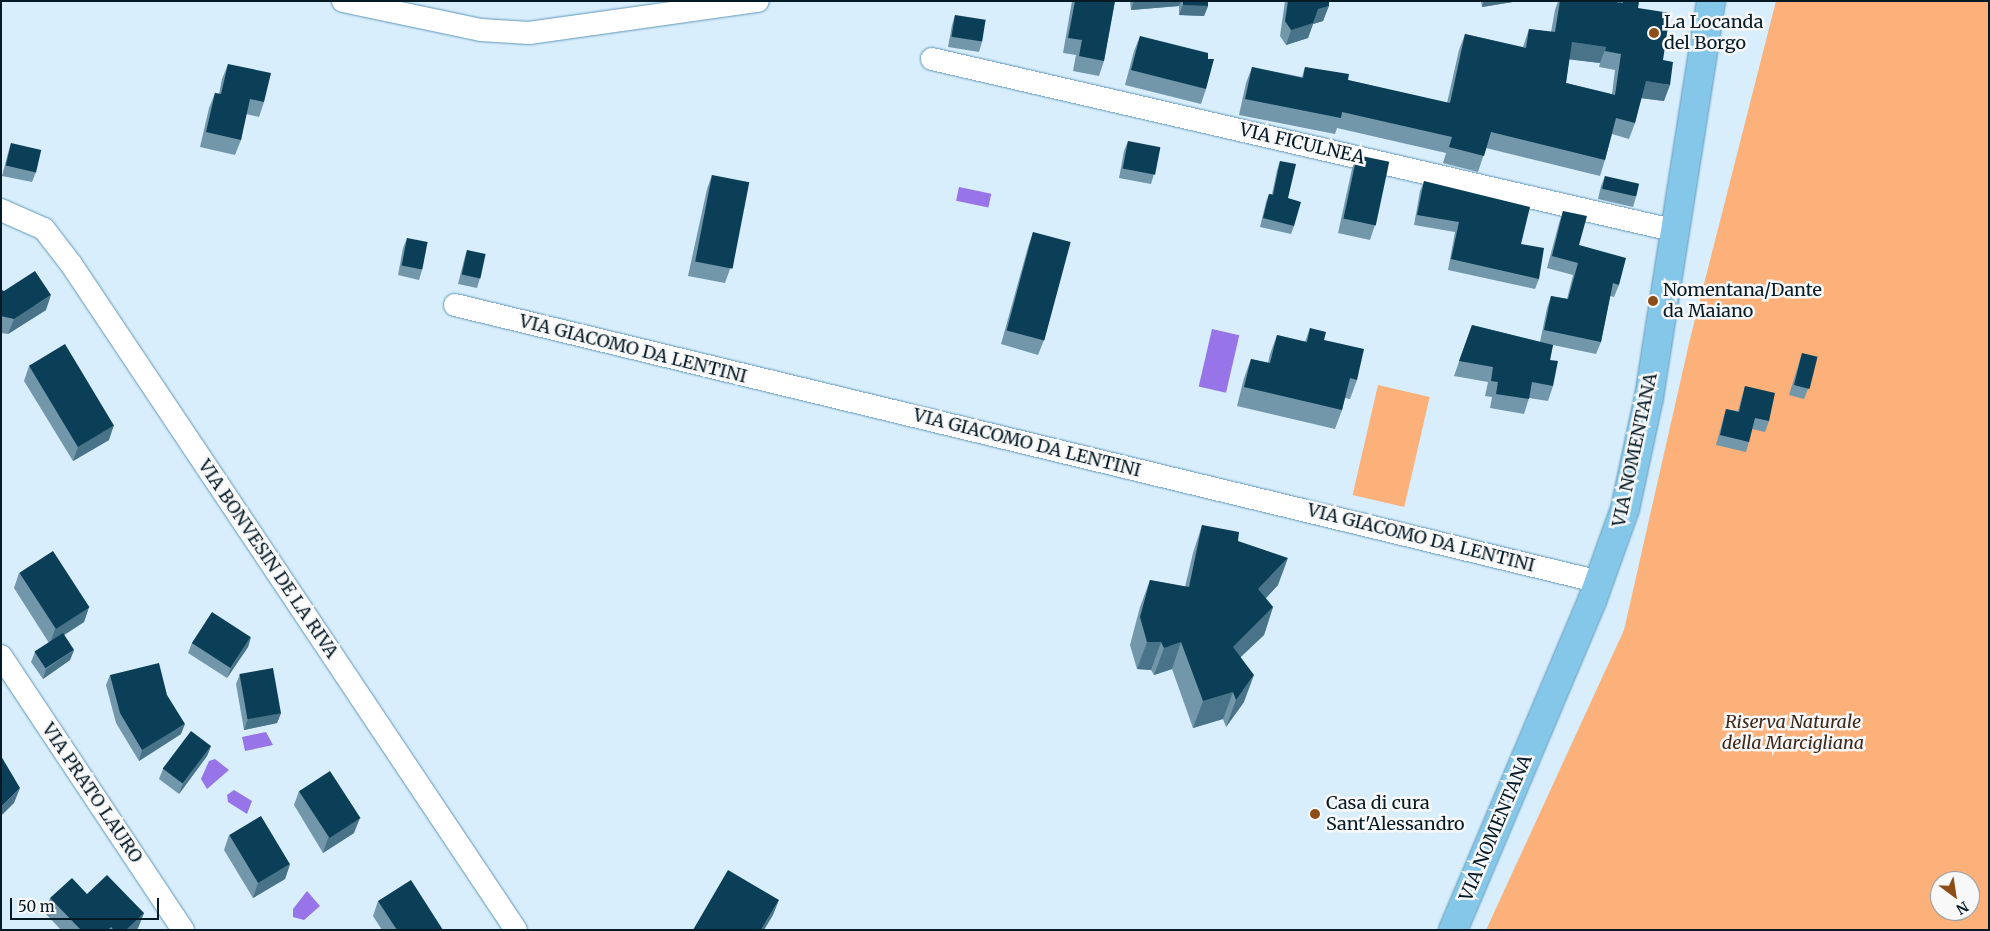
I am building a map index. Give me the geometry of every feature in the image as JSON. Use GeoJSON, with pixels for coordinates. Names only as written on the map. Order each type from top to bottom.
{"type":"FeatureCollection","features":[{"type":"Feature","properties":{"kind":"main road","name":"VIA NOMENTANA"},"geometry":{"type":"LineString","coordinates":[[1453,930],[1600,582],[1641,441],[1672,230],[1710,1]]}},
{"type":"Feature","properties":{"kind":"street"},"geometry":{"type":"LineString","coordinates":[[343,1],[481,30],[529,33],[758,1]]}},
{"type":"Feature","properties":{"kind":"street","name":"VIA FICULNEA"},"geometry":{"type":"LineString","coordinates":[[932,59],[1672,230]]}},
{"type":"Feature","properties":{"kind":"street","name":"VIA BONVESIN DE LA RIVA"},"geometry":{"type":"LineString","coordinates":[[1,210],[37,224],[68,259],[516,930]]}},
{"type":"Feature","properties":{"kind":"street","name":"VIA GIACOMO DA LENTINI"},"geometry":{"type":"LineString","coordinates":[[455,306],[1600,582]]}},
{"type":"Feature","properties":{"kind":"street","name":"VIA PRATO LAURO"},"geometry":{"type":"LineString","coordinates":[[1,656],[183,930]]}},
{"type":"Feature","properties":{"kind":"green space","name":"Riserva Naturale della Marcigliana"},"geometry":{"type":"Polygon","coordinates":[[[1776,1],[1989,1],[1989,930],[1486,930],[1624,630],[1690,339],[1776,1]]]}},
{"type":"Feature","properties":{"kind":"green space"},"geometry":{"type":"Polygon","coordinates":[[[1378,385],[1430,397],[1404,507],[1353,495],[1378,385]]]}},
{"type":"Feature","properties":{"kind":"shaded area"},"geometry":{"type":"Polygon","coordinates":[[[959,187],[991,194],[988,208],[956,201],[959,187]]]}},
{"type":"Feature","properties":{"kind":"shaded area"},"geometry":{"type":"Polygon","coordinates":[[[1212,329],[1239,335],[1226,393],[1199,386],[1212,329]]]}},
{"type":"Feature","properties":{"kind":"shaded area"},"geometry":{"type":"Polygon","coordinates":[[[266,732],[273,745],[245,751],[242,737],[266,732]]]}},
{"type":"Feature","properties":{"kind":"shaded area"},"geometry":{"type":"Polygon","coordinates":[[[215,759],[229,770],[207,789],[201,779],[209,761],[215,759]]]}},
{"type":"Feature","properties":{"kind":"shaded area"},"geometry":{"type":"Polygon","coordinates":[[[234,790],[252,801],[247,814],[228,802],[227,795],[234,790]]]}},
{"type":"Feature","properties":{"kind":"shaded area"},"geometry":{"type":"Polygon","coordinates":[[[307,891],[320,906],[304,920],[293,917],[293,909],[307,891]]]}},
{"type":"Feature","properties":{"kind":"building"},"geometry":{"type":"Polygon","coordinates":[[[1075,1],[1115,1],[1104,61],[1079,56],[1082,40],[1068,38],[1075,1]]]}},
{"type":"Feature","properties":{"kind":"building"},"geometry":{"type":"Polygon","coordinates":[[[1183,1],[1208,1],[1208,6],[1183,5],[1183,1]]]}},
{"type":"Feature","properties":{"kind":"building"},"geometry":{"type":"Polygon","coordinates":[[[1288,1],[1329,1],[1329,6],[1318,9],[1313,23],[1291,30],[1285,21],[1288,1]]]}},
{"type":"Feature","properties":{"kind":"building"},"geometry":{"type":"Polygon","coordinates":[[[1560,1],[1609,1],[1623,3],[1623,1],[1639,1],[1638,8],[1670,13],[1663,60],[1673,62],[1670,85],[1646,81],[1635,123],[1616,118],[1605,160],[1491,132],[1484,156],[1449,147],[1452,137],[1342,112],[1341,118],[1245,99],[1252,67],[1303,78],[1305,67],[1349,74],[1348,80],[1450,103],[1465,34],[1526,48],[1529,29],[1555,32],[1560,1]],[[1572,42],[1566,83],[1615,95],[1621,54],[1605,51],[1606,47],[1572,42]]]}},
{"type":"Feature","properties":{"kind":"building"},"geometry":{"type":"Polygon","coordinates":[[[955,15],[986,20],[982,42],[952,37],[955,15]]]}},
{"type":"Feature","properties":{"kind":"building"},"geometry":{"type":"Polygon","coordinates":[[[1140,36],[1208,53],[1208,59],[1214,59],[1206,89],[1131,70],[1140,36]]]}},
{"type":"Feature","properties":{"kind":"building"},"geometry":{"type":"Polygon","coordinates":[[[228,64],[271,73],[264,102],[250,99],[241,140],[206,132],[215,93],[221,94],[228,64]]]}},
{"type":"Feature","properties":{"kind":"building"},"geometry":{"type":"Polygon","coordinates":[[[1128,141],[1160,147],[1155,175],[1123,168],[1128,141]]]}},
{"type":"Feature","properties":{"kind":"building"},"geometry":{"type":"Polygon","coordinates":[[[11,143],[41,150],[36,172],[6,165],[11,143]]]}},
{"type":"Feature","properties":{"kind":"building"},"geometry":{"type":"Polygon","coordinates":[[[1357,155],[1389,162],[1376,225],[1343,219],[1357,155]]]}},
{"type":"Feature","properties":{"kind":"building"},"geometry":{"type":"Polygon","coordinates":[[[1280,161],[1296,164],[1288,198],[1301,202],[1294,226],[1263,218],[1269,194],[1273,195],[1280,161]]]}},
{"type":"Feature","properties":{"kind":"building"},"geometry":{"type":"Polygon","coordinates":[[[712,175],[749,182],[733,269],[695,261],[712,175]]]}},
{"type":"Feature","properties":{"kind":"building"},"geometry":{"type":"Polygon","coordinates":[[[1605,176],[1639,184],[1636,197],[1602,189],[1605,176]]]}},
{"type":"Feature","properties":{"kind":"building"},"geometry":{"type":"Polygon","coordinates":[[[1424,181],[1530,207],[1521,244],[1544,248],[1539,279],[1451,259],[1459,222],[1417,215],[1424,181]]]}},
{"type":"Feature","properties":{"kind":"building"},"geometry":{"type":"Polygon","coordinates":[[[1563,211],[1587,216],[1579,245],[1626,258],[1619,285],[1613,283],[1601,342],[1544,330],[1551,296],[1568,299],[1578,263],[1552,256],[1563,211]]]}},
{"type":"Feature","properties":{"kind":"building"},"geometry":{"type":"Polygon","coordinates":[[[1033,232],[1071,242],[1044,341],[1007,331],[1033,232]]]}},
{"type":"Feature","properties":{"kind":"building"},"geometry":{"type":"Polygon","coordinates":[[[407,238],[428,242],[422,269],[402,265],[407,238]]]}},
{"type":"Feature","properties":{"kind":"building"},"geometry":{"type":"Polygon","coordinates":[[[467,250],[486,254],[480,278],[462,274],[467,250]]]}},
{"type":"Feature","properties":{"kind":"building"},"geometry":{"type":"Polygon","coordinates":[[[35,271],[51,295],[14,319],[1,316],[1,290],[4,291],[35,271]]]}},
{"type":"Feature","properties":{"kind":"building"},"geometry":{"type":"Polygon","coordinates":[[[1472,325],[1553,345],[1550,360],[1558,361],[1553,386],[1532,382],[1529,399],[1496,394],[1498,382],[1491,381],[1493,367],[1459,361],[1472,325]]]}},
{"type":"Feature","properties":{"kind":"building"},"geometry":{"type":"Polygon","coordinates":[[[1310,328],[1326,332],[1324,340],[1364,349],[1357,380],[1350,378],[1342,410],[1244,387],[1251,359],[1270,363],[1277,335],[1307,342],[1310,328]]]}},
{"type":"Feature","properties":{"kind":"building"},"geometry":{"type":"Polygon","coordinates":[[[65,344],[114,425],[78,447],[29,366],[65,344]]]}},
{"type":"Feature","properties":{"kind":"building"},"geometry":{"type":"Polygon","coordinates":[[[1802,353],[1818,357],[1810,389],[1794,385],[1802,353]]]}},
{"type":"Feature","properties":{"kind":"building"},"geometry":{"type":"Polygon","coordinates":[[[1745,386],[1775,393],[1769,421],[1755,418],[1749,442],[1720,435],[1726,409],[1739,412],[1745,386]]]}},
{"type":"Feature","properties":{"kind":"building"},"geometry":{"type":"Polygon","coordinates":[[[1202,525],[1239,532],[1238,541],[1288,558],[1258,589],[1273,607],[1233,647],[1254,675],[1236,700],[1233,692],[1203,701],[1181,642],[1164,648],[1161,642],[1147,642],[1140,617],[1150,580],[1189,587],[1202,525]]]}},
{"type":"Feature","properties":{"kind":"building"},"geometry":{"type":"Polygon","coordinates":[[[53,551],[89,607],[56,629],[19,573],[53,551]]]}},
{"type":"Feature","properties":{"kind":"building"},"geometry":{"type":"Polygon","coordinates":[[[212,612],[251,637],[230,668],[192,643],[212,612]]]}},
{"type":"Feature","properties":{"kind":"building"},"geometry":{"type":"Polygon","coordinates":[[[63,633],[74,650],[45,668],[34,652],[63,633]]]}},
{"type":"Feature","properties":{"kind":"building"},"geometry":{"type":"Polygon","coordinates":[[[159,663],[167,695],[185,724],[142,750],[120,713],[110,675],[159,663]]]}},
{"type":"Feature","properties":{"kind":"building"},"geometry":{"type":"Polygon","coordinates":[[[273,668],[281,713],[248,719],[240,674],[273,668]]]}},
{"type":"Feature","properties":{"kind":"building"},"geometry":{"type":"Polygon","coordinates":[[[191,731],[211,746],[183,784],[163,769],[191,731]]]}},
{"type":"Feature","properties":{"kind":"building"},"geometry":{"type":"Polygon","coordinates":[[[1,756],[20,788],[1,807],[1,756]]]}},
{"type":"Feature","properties":{"kind":"building"},"geometry":{"type":"Polygon","coordinates":[[[330,771],[360,818],[329,838],[299,791],[330,771]]]}},
{"type":"Feature","properties":{"kind":"building"},"geometry":{"type":"Polygon","coordinates":[[[261,816],[290,864],[258,883],[229,835],[261,816]]]}},
{"type":"Feature","properties":{"kind":"building"},"geometry":{"type":"Polygon","coordinates":[[[728,870],[779,900],[761,930],[693,930],[728,870]]]}},
{"type":"Feature","properties":{"kind":"building"},"geometry":{"type":"Polygon","coordinates":[[[107,875],[144,913],[126,930],[114,930],[111,927],[108,930],[81,930],[50,898],[72,878],[87,894],[107,875]]]}},
{"type":"Feature","properties":{"kind":"building"},"geometry":{"type":"Polygon","coordinates":[[[411,880],[443,930],[397,930],[378,901],[411,880]]]}},
{"type":"Feature","properties":{"kind":"place","name":"La Locanda del Borgo"},"geometry":{"type":"Point","coordinates":[1654,33]}},
{"type":"Feature","properties":{"kind":"place","name":"Nomentana/Dante da Maiano"},"geometry":{"type":"Point","coordinates":[1653,301]}},
{"type":"Feature","properties":{"kind":"place","name":"Casa di cura Sant'Alessandro"},"geometry":{"type":"Point","coordinates":[1315,814]}}]}
